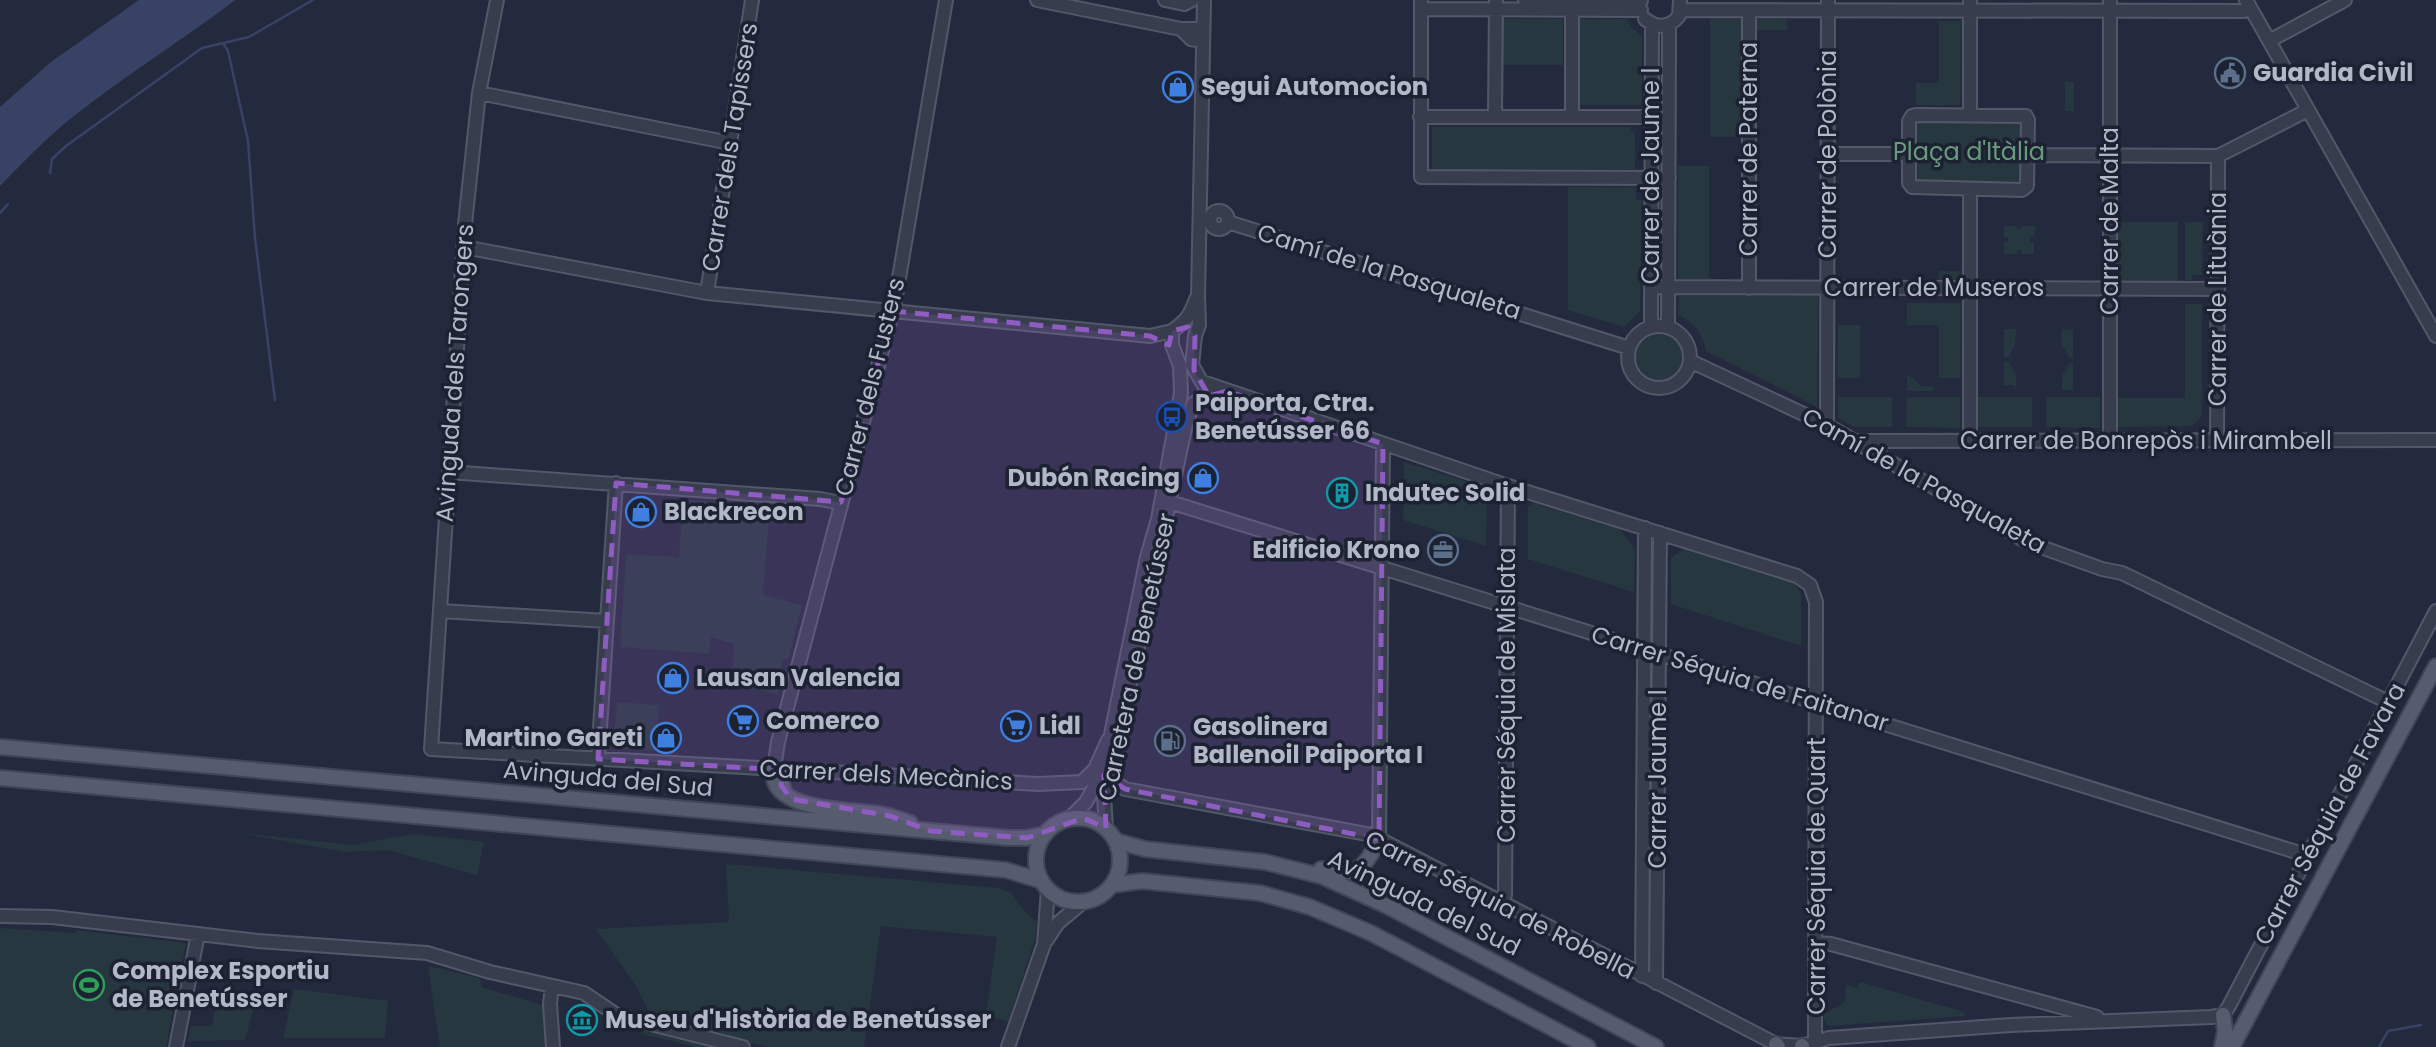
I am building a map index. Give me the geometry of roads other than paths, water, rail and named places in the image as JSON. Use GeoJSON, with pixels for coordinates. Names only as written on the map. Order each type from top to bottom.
{"type":"FeatureCollection","features":[{"type":"Feature","properties":{"kind":"main road"},"geometry":{"type":"LineString","coordinates":[[2232,1047],[2436,666]]}},
{"type":"Feature","properties":{"kind":"main road","name":"Avinguda del Sud"},"geometry":{"type":"LineString","coordinates":[[0,747],[1014,838],[1045,834]]}},
{"type":"Feature","properties":{"kind":"main road"},"geometry":{"type":"LineString","coordinates":[[781,769],[781,785],[785,794],[813,805],[890,816],[931,831]]}},
{"type":"Feature","properties":{"kind":"main road"},"geometry":{"type":"LineString","coordinates":[[0,778],[1006,870],[1045,885]]}},
{"type":"Feature","properties":{"kind":"main road"},"geometry":{"type":"LineString","coordinates":[[1070,818],[1095,821],[1106,828],[1116,841],[1120,863],[1112,885],[1104,893],[1083,902],[1058,897],[1045,885],[1037,869],[1036,857],[1045,834],[1052,826],[1070,818]]}},
{"type":"Feature","properties":{"kind":"main road"},"geometry":{"type":"LineString","coordinates":[[1286,866],[1307,865],[1347,873],[1364,865],[1379,839]]}},
{"type":"Feature","properties":{"kind":"main road","name":"Avinguda del Sud"},"geometry":{"type":"LineString","coordinates":[[1116,841],[1145,849],[1286,866],[1321,876],[1353,889],[1656,1047]]}},
{"type":"Feature","properties":{"kind":"main road","name":"Avinguda del Sud"},"geometry":{"type":"LineString","coordinates":[[1112,885],[1142,881],[1259,893],[1311,907],[1371,933],[1571,1041],[1588,1047]]}},
{"type":"Feature","properties":{"kind":"main road"},"geometry":{"type":"LineString","coordinates":[[2222,1047],[2225,1031],[2223,1014]]}},
{"type":"Feature","properties":{"kind":"street","name":"Avinguda dels Tarongers"},"geometry":{"type":"LineString","coordinates":[[431,749],[464,247],[479,93],[497,0]]}},
{"type":"Feature","properties":{"kind":"street","name":"Carrer dels Tapissers"},"geometry":{"type":"LineString","coordinates":[[707,293],[752,0]]}},
{"type":"Feature","properties":{"kind":"street","name":"Carrer dels Fusters"},"geometry":{"type":"LineString","coordinates":[[781,769],[778,742],[892,311],[946,0]]}},
{"type":"Feature","properties":{"kind":"street"},"geometry":{"type":"LineString","coordinates":[[1037,0],[1203,35]]}},
{"type":"Feature","properties":{"kind":"street"},"geometry":{"type":"LineString","coordinates":[[1103,13],[1106,0]]}},
{"type":"Feature","properties":{"kind":"street"},"geometry":{"type":"LineString","coordinates":[[1165,0],[1190,2]]}},
{"type":"Feature","properties":{"kind":"street","name":"Carretera de Benetússer"},"geometry":{"type":"LineString","coordinates":[[1106,828],[1104,796],[1186,424],[1206,388],[1192,365],[1199,325],[1198,296],[1205,219],[1204,0]]}},
{"type":"Feature","properties":{"kind":"street"},"geometry":{"type":"LineString","coordinates":[[1525,0],[1572,3]]}},
{"type":"Feature","properties":{"kind":"street"},"geometry":{"type":"LineString","coordinates":[[2269,41],[2345,0]]}},
{"type":"Feature","properties":{"kind":"street"},"geometry":{"type":"LineString","coordinates":[[1572,3],[1572,117]]}},
{"type":"Feature","properties":{"kind":"street"},"geometry":{"type":"LineString","coordinates":[[2247,3],[2436,336]]}},
{"type":"Feature","properties":{"kind":"street"},"geometry":{"type":"LineString","coordinates":[[1681,4],[2109,4],[2244,11],[2247,3]]}},
{"type":"Feature","properties":{"kind":"street"},"geometry":{"type":"LineString","coordinates":[[1669,178],[1422,178],[1419,173],[1421,4],[1641,4],[1651,24],[1669,25],[1679,16],[1681,4]]}},
{"type":"Feature","properties":{"kind":"street"},"geometry":{"type":"LineString","coordinates":[[1495,117],[1496,4]]}},
{"type":"Feature","properties":{"kind":"street"},"geometry":{"type":"LineString","coordinates":[[1681,4],[1749,10],[1828,4]]}},
{"type":"Feature","properties":{"kind":"street","name":"Carrer de Polònia"},"geometry":{"type":"LineString","coordinates":[[1827,425],[1828,4]]}},
{"type":"Feature","properties":{"kind":"street"},"geometry":{"type":"LineString","coordinates":[[1970,4],[1970,115]]}},
{"type":"Feature","properties":{"kind":"street","name":"Carrer de Malta"},"geometry":{"type":"LineString","coordinates":[[2109,4],[2110,442]]}},
{"type":"Feature","properties":{"kind":"street","name":"Carrer de Paterna"},"geometry":{"type":"LineString","coordinates":[[1749,10],[1749,288]]}},
{"type":"Feature","properties":{"kind":"street","name":"Carrer de Jaume I"},"geometry":{"type":"LineString","coordinates":[[1651,24],[1651,327]]}},
{"type":"Feature","properties":{"kind":"street","name":"Carrer de Jaume I"},"geometry":{"type":"LineString","coordinates":[[1668,327],[1669,25]]}},
{"type":"Feature","properties":{"kind":"street"},"geometry":{"type":"LineString","coordinates":[[479,93],[730,143]]}},
{"type":"Feature","properties":{"kind":"street"},"geometry":{"type":"LineString","coordinates":[[2028,155],[2218,156],[2308,110]]}},
{"type":"Feature","properties":{"kind":"street"},"geometry":{"type":"LineString","coordinates":[[1970,115],[2026,116],[2028,184],[2025,189],[1912,187],[1909,184],[1909,121],[1912,116],[1970,115]]}},
{"type":"Feature","properties":{"kind":"street"},"geometry":{"type":"LineString","coordinates":[[1420,117],[1669,117]]}},
{"type":"Feature","properties":{"kind":"street"},"geometry":{"type":"LineString","coordinates":[[1828,154],[1909,154]]}},
{"type":"Feature","properties":{"kind":"street","name":"Carrer de Lituània"},"geometry":{"type":"LineString","coordinates":[[2217,441],[2218,156]]}},
{"type":"Feature","properties":{"kind":"street"},"geometry":{"type":"LineString","coordinates":[[1970,189],[1970,442]]}},
{"type":"Feature","properties":{"kind":"street","name":"Camí de la Pasqualeta"},"geometry":{"type":"LineString","coordinates":[[1205,219],[1221,211],[1226,214],[1228,222],[1629,348]]}},
{"type":"Feature","properties":{"kind":"street"},"geometry":{"type":"LineString","coordinates":[[464,247],[707,293],[1150,336],[1172,345]]}},
{"type":"Feature","properties":{"kind":"street","name":"Carrer de Museros"},"geometry":{"type":"LineString","coordinates":[[1651,287],[2218,289]]}},
{"type":"Feature","properties":{"kind":"street","name":"Carretera de Benetússer"},"geometry":{"type":"LineString","coordinates":[[1070,818],[1086,802],[1104,769],[1147,557],[1157,524],[1181,393],[1180,366],[1172,345],[1177,328],[1191,313],[1198,296]]}},
{"type":"Feature","properties":{"kind":"street"},"geometry":{"type":"LineString","coordinates":[[1651,327],[1668,327],[1678,332],[1690,350],[1688,371],[1682,380],[1673,386],[1653,388],[1635,378],[1630,369],[1629,348],[1634,339],[1651,327]]}},
{"type":"Feature","properties":{"kind":"street"},"geometry":{"type":"LineString","coordinates":[[1150,336],[1177,328],[1192,331],[1195,336]]}},
{"type":"Feature","properties":{"kind":"street","name":"Camí de la Pasqualeta"},"geometry":{"type":"LineString","coordinates":[[1690,361],[1857,441],[1867,450],[2026,542],[2102,569],[2122,573],[2388,702]]}},
{"type":"Feature","properties":{"kind":"street"},"geometry":{"type":"LineString","coordinates":[[1203,382],[1383,444],[1660,533]]}},
{"type":"Feature","properties":{"kind":"street"},"geometry":{"type":"LineString","coordinates":[[1181,393],[1184,399],[1198,401],[1227,391]]}},
{"type":"Feature","properties":{"kind":"street","name":"Carrer de Bonrepòs i Mirambell"},"geometry":{"type":"LineString","coordinates":[[1857,441],[2436,440]]}},
{"type":"Feature","properties":{"kind":"street"},"geometry":{"type":"LineString","coordinates":[[1379,839],[1383,444]]}},
{"type":"Feature","properties":{"kind":"street"},"geometry":{"type":"LineString","coordinates":[[449,472],[616,482],[841,503]]}},
{"type":"Feature","properties":{"kind":"street"},"geometry":{"type":"LineString","coordinates":[[598,759],[616,482]]}},
{"type":"Feature","properties":{"kind":"street","name":"Carrer Séquia de Mislata"},"geometry":{"type":"LineString","coordinates":[[1501,903],[1505,895],[1508,485]]}},
{"type":"Feature","properties":{"kind":"street","name":"Carrer Séquia de Faitanar"},"geometry":{"type":"LineString","coordinates":[[1170,502],[2309,856]]}},
{"type":"Feature","properties":{"kind":"street","name":"Carrer Jaume I"},"geometry":{"type":"LineString","coordinates":[[1642,976],[1645,528]]}},
{"type":"Feature","properties":{"kind":"street","name":"Carrer Jaume I"},"geometry":{"type":"LineString","coordinates":[[1656,983],[1660,533]]}},
{"type":"Feature","properties":{"kind":"street","name":"Carrer Séquia de Quart"},"geometry":{"type":"LineString","coordinates":[[1660,533],[1797,576],[1810,585],[1816,602],[1817,943],[1806,1045]]}},
{"type":"Feature","properties":{"kind":"street"},"geometry":{"type":"LineString","coordinates":[[440,611],[607,621]]}},
{"type":"Feature","properties":{"kind":"street","name":"Carrer Séquia de Favara"},"geometry":{"type":"LineString","coordinates":[[2223,1014],[2230,1006],[2436,611]]}},
{"type":"Feature","properties":{"kind":"street","name":"Carrer dels Mecànics"},"geometry":{"type":"LineString","coordinates":[[431,749],[1077,783],[1087,779],[1095,769],[1108,740]]}},
{"type":"Feature","properties":{"kind":"street","name":"Carrer Séquia de Robella"},"geometry":{"type":"LineString","coordinates":[[1111,772],[1116,783],[1125,789],[1372,835],[1777,1046],[1806,1045],[1837,1038],[2043,1023],[2211,1017],[2223,1014]]}},
{"type":"Feature","properties":{"kind":"street"},"geometry":{"type":"LineString","coordinates":[[1044,944],[1045,885]]}},
{"type":"Feature","properties":{"kind":"street"},"geometry":{"type":"LineString","coordinates":[[1008,1047],[1044,944],[1058,923],[1083,902]]}},
{"type":"Feature","properties":{"kind":"street"},"geometry":{"type":"LineString","coordinates":[[0,916],[52,917],[198,934],[427,953],[491,972],[584,993],[618,1016],[743,1047]]}},
{"type":"Feature","properties":{"kind":"street"},"geometry":{"type":"LineString","coordinates":[[176,1047],[198,934]]}},
{"type":"Feature","properties":{"kind":"street"},"geometry":{"type":"LineString","coordinates":[[1817,943],[1831,944],[2111,1021]]}},
{"type":"Feature","properties":{"kind":"street"},"geometry":{"type":"LineString","coordinates":[[552,986],[550,1004],[553,1047]]}},
{"type":"Feature","properties":{"kind":"street"},"geometry":{"type":"LineString","coordinates":[[2043,1023],[2047,1003]]}},
{"type":"Feature","properties":{"kind":"water"},"geometry":{"type":"Polygon","coordinates":[[[139,0],[235,0],[75,115],[0,186],[0,107],[51,62],[139,0]]]}},
{"type":"Feature","properties":{"kind":"waterway"},"geometry":{"type":"LineString","coordinates":[[50,173],[52,159],[66,146],[202,48],[249,37],[313,0]]}},
{"type":"Feature","properties":{"kind":"waterway"},"geometry":{"type":"LineString","coordinates":[[223,43],[228,51],[248,141],[255,238],[275,400]]}},
{"type":"Feature","properties":{"kind":"waterway"},"geometry":{"type":"LineString","coordinates":[[0,213],[8,204]]}},
{"type":"Feature","properties":{"kind":"waterway"},"geometry":{"type":"LineString","coordinates":[[2379,1047],[2388,1031],[2421,1025]]}},
{"type":"Feature","properties":{"kind":"place","name":"Guardia Civil"},"geometry":{"type":"Point","coordinates":[2230,73]}},
{"type":"Feature","properties":{"kind":"place","name":"Segui Automocion"},"geometry":{"type":"Point","coordinates":[1178,87]}},
{"type":"Feature","properties":{"kind":"place","name":"Paiporta, Ctra. Benetússer 66"},"geometry":{"type":"Point","coordinates":[1172,417]}},
{"type":"Feature","properties":{"kind":"place","name":"Dubón Racing"},"geometry":{"type":"Point","coordinates":[1203,478]}},
{"type":"Feature","properties":{"kind":"place","name":"Indutec Solid"},"geometry":{"type":"Point","coordinates":[1342,493]}},
{"type":"Feature","properties":{"kind":"place","name":"Blackrecon"},"geometry":{"type":"Point","coordinates":[641,512]}},
{"type":"Feature","properties":{"kind":"place","name":"Edificio Krono"},"geometry":{"type":"Point","coordinates":[1443,550]}},
{"type":"Feature","properties":{"kind":"place","name":"Lausan Valencia"},"geometry":{"type":"Point","coordinates":[673,678]}},
{"type":"Feature","properties":{"kind":"place","name":"Comerco"},"geometry":{"type":"Point","coordinates":[743,721]}},
{"type":"Feature","properties":{"kind":"place","name":"Lidl"},"geometry":{"type":"Point","coordinates":[1016,726]}},
{"type":"Feature","properties":{"kind":"place","name":"Martino Gareti"},"geometry":{"type":"Point","coordinates":[666,738]}},
{"type":"Feature","properties":{"kind":"place","name":"Gasolinera Ballenoil Paiporta I"},"geometry":{"type":"Point","coordinates":[1170,741]}},
{"type":"Feature","properties":{"kind":"place","name":"Complex Esportiu de Benetússer"},"geometry":{"type":"Point","coordinates":[89,985]}},
{"type":"Feature","properties":{"kind":"place","name":"Museu d'Història de Benetússer"},"geometry":{"type":"Point","coordinates":[582,1020]}},
{"type":"Feature","properties":{"kind":"park label","name":"Plaça d'Itàlia"},"geometry":{"type":"Point","coordinates":[1969,152]}}]}
